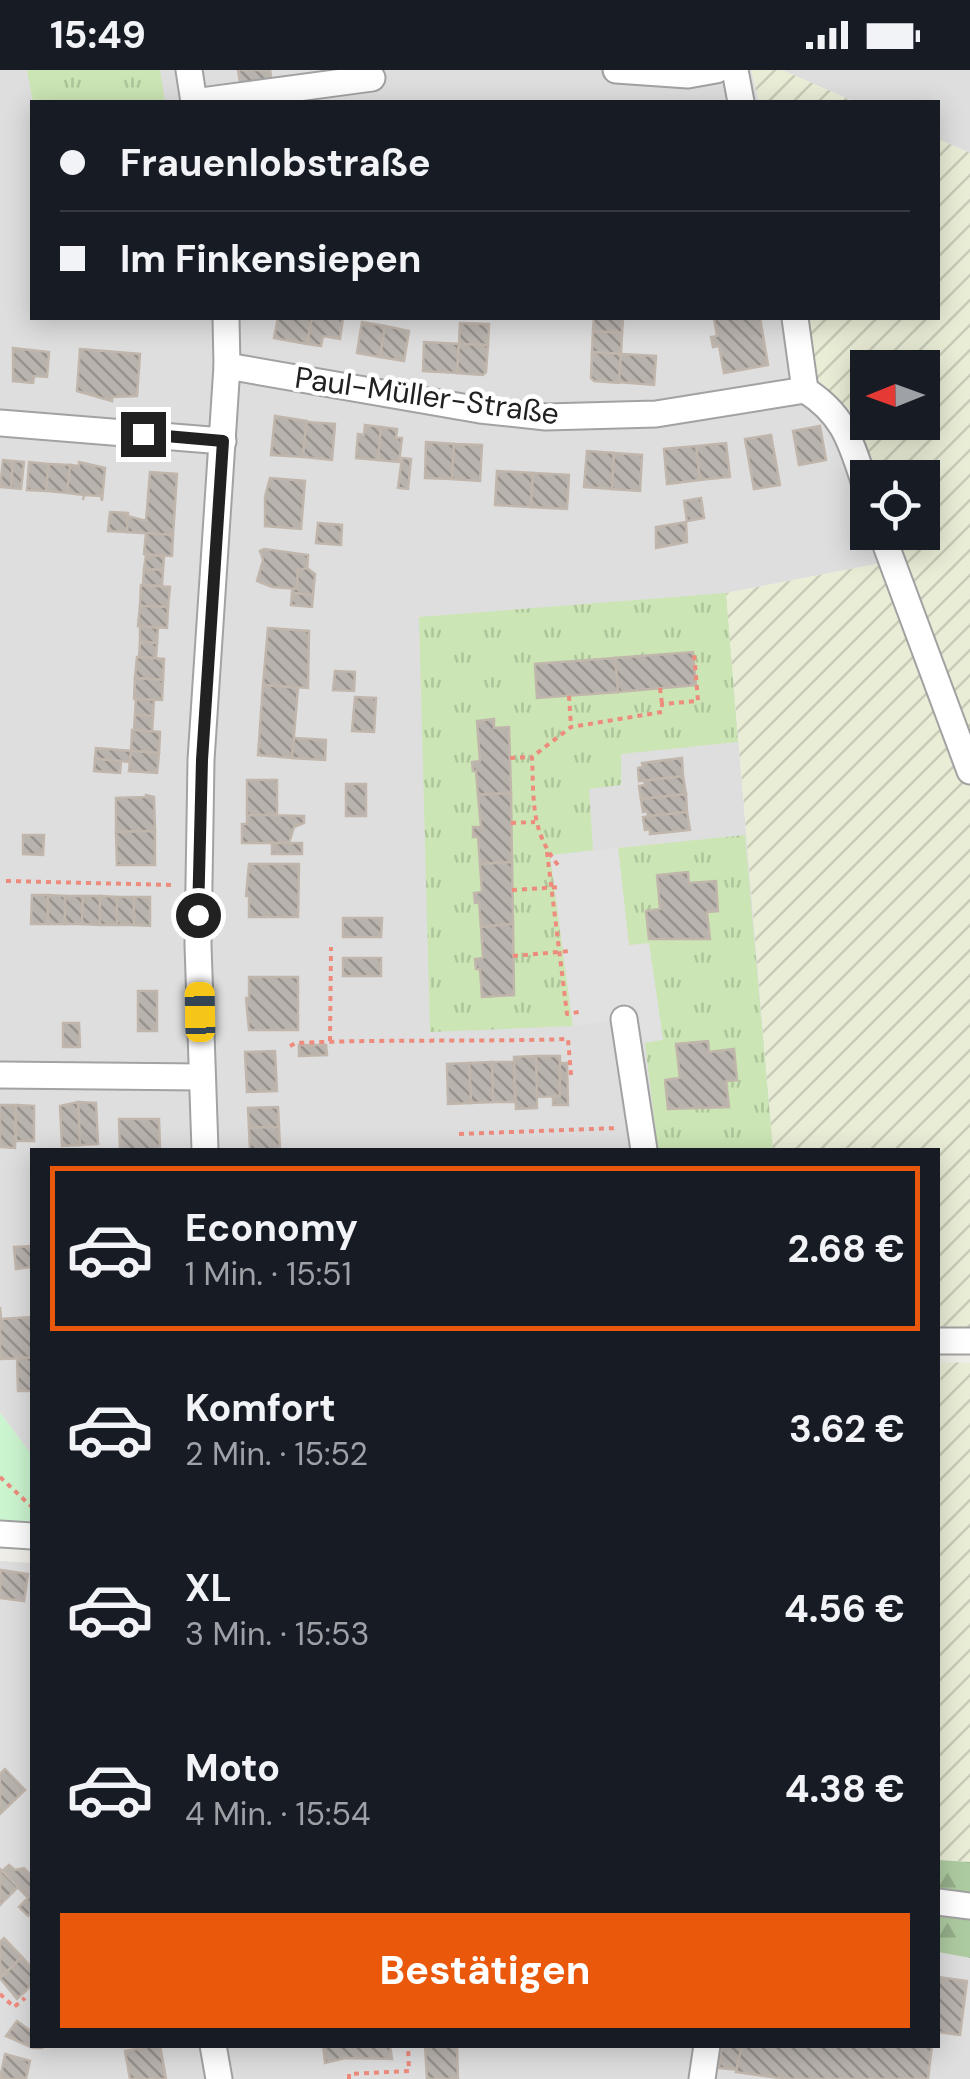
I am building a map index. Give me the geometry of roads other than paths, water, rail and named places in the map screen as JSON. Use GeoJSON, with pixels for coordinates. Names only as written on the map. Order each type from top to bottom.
{"type":"FeatureCollection","features":[{"type":"Feature","properties":{"kind":"street"},"geometry":{"type":"LineString","coordinates":[[189,70],[194,100]]}},
{"type":"Feature","properties":{"kind":"street"},"geometry":{"type":"LineString","coordinates":[[616,70],[688,75],[716,70]]}},
{"type":"Feature","properties":{"kind":"street"},"geometry":{"type":"LineString","coordinates":[[735,70],[742,100]]}},
{"type":"Feature","properties":{"kind":"street"},"geometry":{"type":"LineString","coordinates":[[209,100],[372,78]]}},
{"type":"Feature","properties":{"kind":"street"},"geometry":{"type":"LineString","coordinates":[[205,1148],[198,885],[204,706],[227,366],[226,320]]}},
{"type":"Feature","properties":{"kind":"street"},"geometry":{"type":"LineString","coordinates":[[795,320],[805,390],[826,403],[844,426],[856,460]]}},
{"type":"Feature","properties":{"kind":"street","name":"Paul-Müller-Straße"},"geometry":{"type":"LineString","coordinates":[[227,366],[480,410],[546,416],[656,414],[805,390]]}},
{"type":"Feature","properties":{"kind":"street"},"geometry":{"type":"LineString","coordinates":[[0,423],[223,441]]}},
{"type":"Feature","properties":{"kind":"street"},"geometry":{"type":"LineString","coordinates":[[888,550],[970,771]]}},
{"type":"Feature","properties":{"kind":"street"},"geometry":{"type":"LineString","coordinates":[[624,1019],[644,1148]]}},
{"type":"Feature","properties":{"kind":"street"},"geometry":{"type":"LineString","coordinates":[[0,1074],[201,1077]]}},
{"type":"Feature","properties":{"kind":"street"},"geometry":{"type":"LineString","coordinates":[[940,1341],[970,1341]]}},
{"type":"Feature","properties":{"kind":"street"},"geometry":{"type":"LineString","coordinates":[[0,1534],[30,1536]]}},
{"type":"Feature","properties":{"kind":"street"},"geometry":{"type":"LineString","coordinates":[[940,1902],[970,1906]]}},
{"type":"Feature","properties":{"kind":"street"},"geometry":{"type":"LineString","coordinates":[[214,2048],[219,2079]]}},
{"type":"Feature","properties":{"kind":"street"},"geometry":{"type":"LineString","coordinates":[[702,2079],[706,2048]]}}]}
